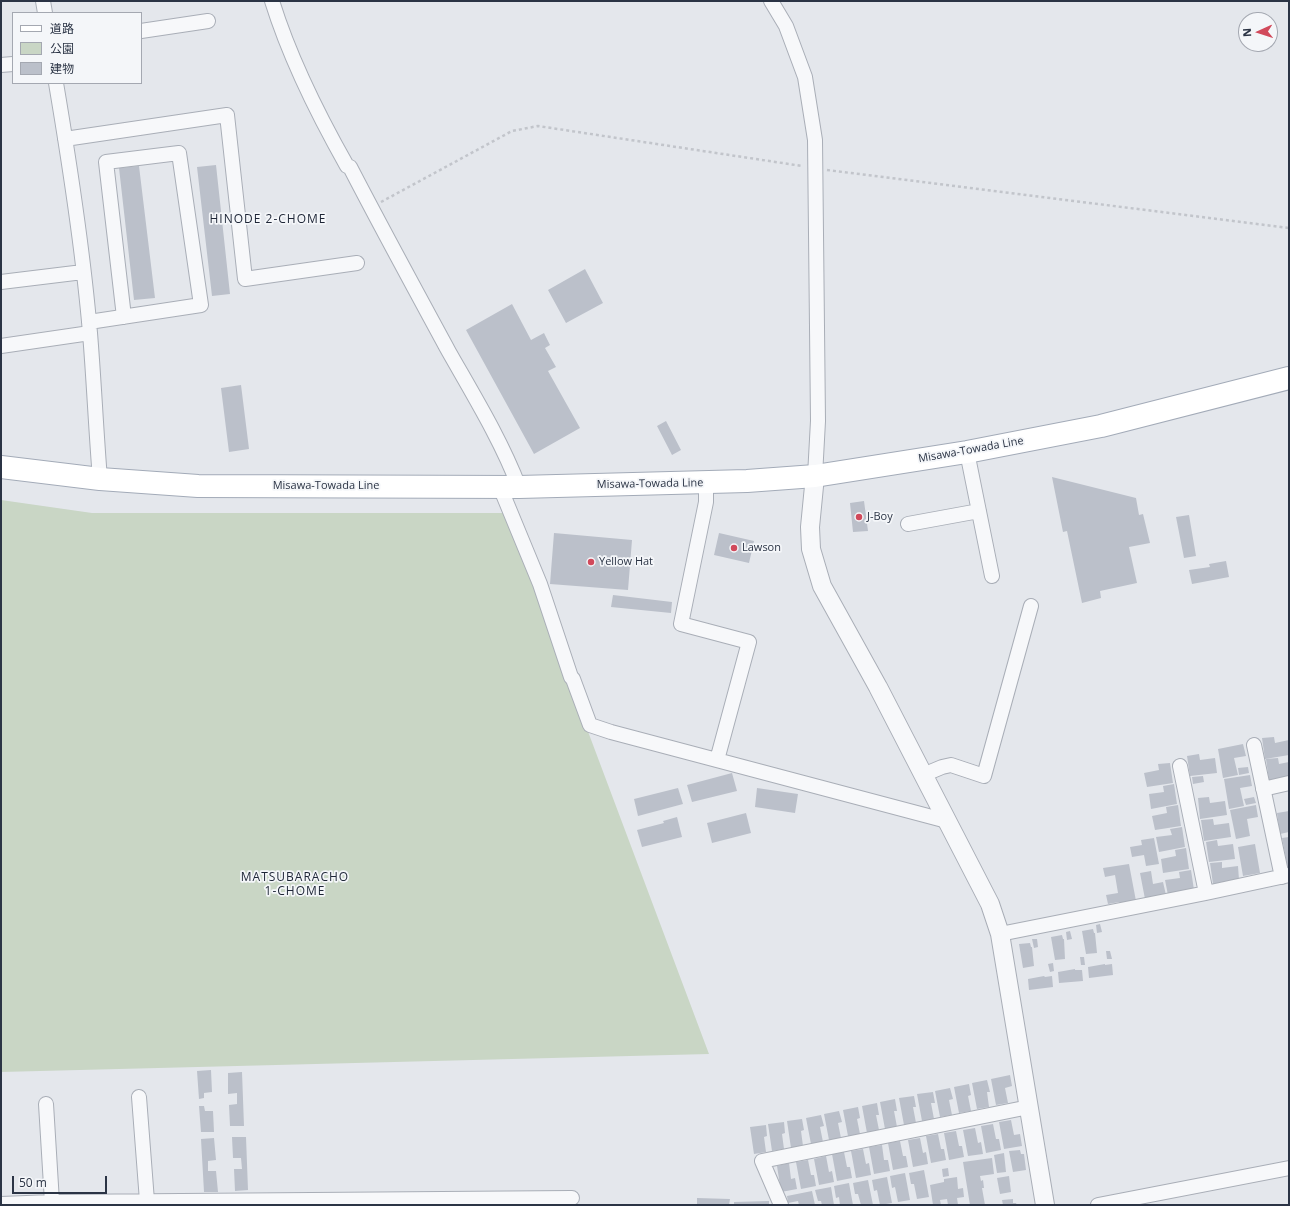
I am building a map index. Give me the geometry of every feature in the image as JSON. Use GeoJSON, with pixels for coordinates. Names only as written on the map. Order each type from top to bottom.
{"type":"FeatureCollection","features":[{"type":"Feature","properties":{"kind":"main road","name":"Misawa-Towada Line"},"geometry":{"type":"LineString","coordinates":[[1,467],[100,479],[198,486],[509,487],[747,481],[815,476],[967,452],[1101,426],[1289,378]]}},
{"type":"Feature","properties":{"kind":"street"},"geometry":{"type":"LineString","coordinates":[[44,1],[45,12]]}},
{"type":"Feature","properties":{"kind":"street"},"geometry":{"type":"LineString","coordinates":[[272,1],[294,64],[322,122],[347,166],[350,167],[398,259],[511,466],[509,487],[571,677],[590,725],[947,821]]}},
{"type":"Feature","properties":{"kind":"street"},"geometry":{"type":"LineString","coordinates":[[771,1],[786,26],[805,78],[815,140],[818,421],[810,527],[810,548],[822,586],[878,688],[990,904],[1000,934],[1045,1205]]}},
{"type":"Feature","properties":{"kind":"street"},"geometry":{"type":"LineString","coordinates":[[142,31],[208,22]]}},
{"type":"Feature","properties":{"kind":"street"},"geometry":{"type":"LineString","coordinates":[[1,65],[12,64]]}},
{"type":"Feature","properties":{"kind":"street"},"geometry":{"type":"LineString","coordinates":[[56,84],[83,272],[89,327],[100,479]]}},
{"type":"Feature","properties":{"kind":"street"},"geometry":{"type":"LineString","coordinates":[[65,139],[227,115],[245,279],[357,263]]}},
{"type":"Feature","properties":{"kind":"street"},"geometry":{"type":"LineString","coordinates":[[1,346],[89,327],[124,316],[200,305],[179,153],[106,162],[124,316]]}},
{"type":"Feature","properties":{"kind":"street"},"geometry":{"type":"LineString","coordinates":[[1,282],[83,272]]}},
{"type":"Feature","properties":{"kind":"street"},"geometry":{"type":"LineString","coordinates":[[967,452],[992,576]]}},
{"type":"Feature","properties":{"kind":"street"},"geometry":{"type":"LineString","coordinates":[[706,482],[706,502],[681,624],[748,642],[717,760]]}},
{"type":"Feature","properties":{"kind":"street"},"geometry":{"type":"LineString","coordinates":[[908,524],[979,511]]}},
{"type":"Feature","properties":{"kind":"street"},"geometry":{"type":"LineString","coordinates":[[923,776],[942,767],[951,765],[984,776],[1031,606]]}},
{"type":"Feature","properties":{"kind":"street"},"geometry":{"type":"LineString","coordinates":[[1000,934],[1285,876],[1263,789],[1254,745]]}},
{"type":"Feature","properties":{"kind":"street"},"geometry":{"type":"LineString","coordinates":[[1180,766],[1206,893]]}},
{"type":"Feature","properties":{"kind":"street"},"geometry":{"type":"LineString","coordinates":[[1263,789],[1289,783]]}},
{"type":"Feature","properties":{"kind":"street"},"geometry":{"type":"LineString","coordinates":[[139,1097],[147,1201]]}},
{"type":"Feature","properties":{"kind":"street"},"geometry":{"type":"LineString","coordinates":[[46,1104],[52,1202]]}},
{"type":"Feature","properties":{"kind":"street"},"geometry":{"type":"LineString","coordinates":[[781,1205],[762,1161],[1029,1107]]}},
{"type":"Feature","properties":{"kind":"street"},"geometry":{"type":"LineString","coordinates":[[1098,1205],[1289,1168]]}},
{"type":"Feature","properties":{"kind":"street"},"geometry":{"type":"LineString","coordinates":[[1,1204],[147,1201],[572,1198]]}},
{"type":"Feature","properties":{"kind":"green space"},"geometry":{"type":"Polygon","coordinates":[[[1,500],[92,513],[506,513],[709,1054],[1,1072],[1,500]]]}},
{"type":"Feature","properties":{"kind":"building"},"geometry":{"type":"Polygon","coordinates":[[[216,165],[230,294],[212,296],[197,167],[216,165]]]}},
{"type":"Feature","properties":{"kind":"building"},"geometry":{"type":"Polygon","coordinates":[[[139,166],[155,298],[134,300],[119,168],[139,166]]]}},
{"type":"Feature","properties":{"kind":"building"},"geometry":{"type":"Polygon","coordinates":[[[585,269],[603,303],[566,323],[548,290],[585,269]]]}},
{"type":"Feature","properties":{"kind":"building"},"geometry":{"type":"Polygon","coordinates":[[[512,304],[531,340],[544,333],[550,345],[545,348],[556,367],[548,371],[580,428],[534,454],[466,330],[512,304]]]}},
{"type":"Feature","properties":{"kind":"building"},"geometry":{"type":"Polygon","coordinates":[[[241,385],[249,449],[229,452],[221,388],[241,385]]]}},
{"type":"Feature","properties":{"kind":"building"},"geometry":{"type":"Polygon","coordinates":[[[666,421],[681,450],[672,455],[657,426],[666,421]]]}},
{"type":"Feature","properties":{"kind":"building"},"geometry":{"type":"Polygon","coordinates":[[[1052,477],[1136,498],[1139,515],[1143,514],[1150,543],[1129,547],[1137,583],[1100,591],[1101,598],[1082,603],[1067,531],[1063,532],[1052,477]]]}},
{"type":"Feature","properties":{"kind":"building","name":"J-Boy"},"geometry":{"type":"Polygon","coordinates":[[[864,501],[868,531],[853,532],[850,503],[864,501]]]}},
{"type":"Feature","properties":{"kind":"building"},"geometry":{"type":"Polygon","coordinates":[[[1189,515],[1196,556],[1184,558],[1176,517],[1189,515]]]}},
{"type":"Feature","properties":{"kind":"building","name":"Yellow Hat"},"geometry":{"type":"Polygon","coordinates":[[[554,533],[632,540],[628,590],[550,584],[554,533]]]}},
{"type":"Feature","properties":{"kind":"building","name":"Lawson"},"geometry":{"type":"Polygon","coordinates":[[[719,533],[754,541],[749,563],[714,555],[719,533]]]}},
{"type":"Feature","properties":{"kind":"building"},"geometry":{"type":"Polygon","coordinates":[[[1226,561],[1229,577],[1192,584],[1189,570],[1210,567],[1209,564],[1226,561]]]}},
{"type":"Feature","properties":{"kind":"building"},"geometry":{"type":"Polygon","coordinates":[[[613,595],[672,602],[671,613],[611,607],[613,595]]]}},
{"type":"Feature","properties":{"kind":"building"},"geometry":{"type":"Polygon","coordinates":[[[1274,737],[1275,743],[1289,740],[1289,755],[1265,759],[1262,738],[1274,737]]]}},
{"type":"Feature","properties":{"kind":"building"},"geometry":{"type":"Polygon","coordinates":[[[1243,744],[1246,756],[1234,758],[1238,775],[1223,778],[1218,749],[1243,744]]]}},
{"type":"Feature","properties":{"kind":"building"},"geometry":{"type":"Polygon","coordinates":[[[1199,754],[1200,760],[1215,758],[1217,773],[1190,776],[1187,756],[1199,754]]]}},
{"type":"Feature","properties":{"kind":"building"},"geometry":{"type":"Polygon","coordinates":[[[1278,758],[1279,764],[1289,762],[1289,777],[1269,780],[1266,759],[1278,758]]]}},
{"type":"Feature","properties":{"kind":"building"},"geometry":{"type":"Polygon","coordinates":[[[1170,763],[1173,783],[1147,787],[1144,773],[1159,770],[1158,764],[1170,763]]]}},
{"type":"Feature","properties":{"kind":"building"},"geometry":{"type":"Polygon","coordinates":[[[1248,767],[1249,773],[1239,775],[1238,768],[1248,767]]]}},
{"type":"Feature","properties":{"kind":"building"},"geometry":{"type":"Polygon","coordinates":[[[732,773],[737,791],[692,802],[687,785],[732,773]]]}},
{"type":"Feature","properties":{"kind":"building"},"geometry":{"type":"Polygon","coordinates":[[[1250,775],[1252,786],[1240,788],[1244,806],[1229,809],[1224,779],[1250,775]]]}},
{"type":"Feature","properties":{"kind":"building"},"geometry":{"type":"Polygon","coordinates":[[[1203,776],[1204,782],[1193,784],[1192,777],[1203,776]]]}},
{"type":"Feature","properties":{"kind":"building"},"geometry":{"type":"Polygon","coordinates":[[[1174,784],[1177,804],[1151,809],[1149,794],[1164,792],[1163,786],[1174,784]]]}},
{"type":"Feature","properties":{"kind":"building"},"geometry":{"type":"Polygon","coordinates":[[[678,788],[683,804],[638,816],[634,799],[678,788]]]}},
{"type":"Feature","properties":{"kind":"building"},"geometry":{"type":"Polygon","coordinates":[[[757,788],[798,794],[795,813],[755,807],[757,788]]]}},
{"type":"Feature","properties":{"kind":"building"},"geometry":{"type":"Polygon","coordinates":[[[1209,797],[1210,803],[1225,801],[1227,815],[1200,819],[1198,798],[1209,797]]]}},
{"type":"Feature","properties":{"kind":"building"},"geometry":{"type":"Polygon","coordinates":[[[1254,797],[1256,803],[1246,805],[1244,799],[1254,797]]]}},
{"type":"Feature","properties":{"kind":"building"},"geometry":{"type":"Polygon","coordinates":[[[1178,805],[1181,826],[1155,830],[1152,816],[1167,813],[1166,807],[1178,805]]]}},
{"type":"Feature","properties":{"kind":"building"},"geometry":{"type":"Polygon","coordinates":[[[1256,805],[1258,817],[1247,819],[1250,836],[1236,839],[1230,810],[1256,805]]]}},
{"type":"Feature","properties":{"kind":"building"},"geometry":{"type":"Polygon","coordinates":[[[1289,811],[1289,832],[1280,834],[1277,813],[1289,811]]]}},
{"type":"Feature","properties":{"kind":"building"},"geometry":{"type":"Polygon","coordinates":[[[746,813],[751,833],[712,843],[707,823],[746,813]]]}},
{"type":"Feature","properties":{"kind":"building"},"geometry":{"type":"Polygon","coordinates":[[[677,817],[682,837],[642,847],[637,830],[664,823],[663,821],[677,817]]]}},
{"type":"Feature","properties":{"kind":"building"},"geometry":{"type":"Polygon","coordinates":[[[1213,819],[1214,825],[1229,823],[1231,837],[1204,841],[1201,820],[1213,819]]]}},
{"type":"Feature","properties":{"kind":"building"},"geometry":{"type":"Polygon","coordinates":[[[1182,827],[1185,847],[1159,852],[1156,837],[1172,835],[1170,829],[1182,827]]]}},
{"type":"Feature","properties":{"kind":"building"},"geometry":{"type":"Polygon","coordinates":[[[1289,837],[1289,869],[1288,869],[1282,838],[1289,837]]]}},
{"type":"Feature","properties":{"kind":"building"},"geometry":{"type":"Polygon","coordinates":[[[1154,838],[1159,864],[1146,866],[1144,855],[1132,857],[1130,847],[1142,845],[1141,840],[1154,838]]]}},
{"type":"Feature","properties":{"kind":"building"},"geometry":{"type":"Polygon","coordinates":[[[1217,840],[1218,846],[1233,844],[1235,859],[1209,862],[1206,842],[1217,840]]]}},
{"type":"Feature","properties":{"kind":"building"},"geometry":{"type":"Polygon","coordinates":[[[1255,844],[1260,873],[1243,876],[1238,847],[1255,844]]]}},
{"type":"Feature","properties":{"kind":"building"},"geometry":{"type":"Polygon","coordinates":[[[1186,848],[1189,869],[1163,873],[1161,859],[1176,856],[1175,850],[1186,848]]]}},
{"type":"Feature","properties":{"kind":"building"},"geometry":{"type":"Polygon","coordinates":[[[1222,862],[1222,868],[1238,866],[1239,880],[1213,884],[1210,863],[1222,862]]]}},
{"type":"Feature","properties":{"kind":"building"},"geometry":{"type":"Polygon","coordinates":[[[1129,864],[1136,901],[1108,904],[1106,895],[1118,893],[1115,875],[1105,877],[1103,868],[1129,864]]]}},
{"type":"Feature","properties":{"kind":"building"},"geometry":{"type":"Polygon","coordinates":[[[1191,870],[1194,890],[1168,895],[1165,880],[1180,878],[1179,872],[1191,870]]]}},
{"type":"Feature","properties":{"kind":"building"},"geometry":{"type":"Polygon","coordinates":[[[1151,871],[1153,884],[1163,882],[1166,895],[1145,899],[1140,873],[1151,871]]]}},
{"type":"Feature","properties":{"kind":"building"},"geometry":{"type":"Polygon","coordinates":[[[1100,924],[1102,932],[1097,933],[1096,925],[1100,924]]]}},
{"type":"Feature","properties":{"kind":"building"},"geometry":{"type":"Polygon","coordinates":[[[1093,929],[1095,933],[1097,953],[1086,954],[1082,931],[1093,929]]]}},
{"type":"Feature","properties":{"kind":"building"},"geometry":{"type":"Polygon","coordinates":[[[1070,931],[1072,939],[1067,940],[1066,932],[1070,931]]]}},
{"type":"Feature","properties":{"kind":"building"},"geometry":{"type":"Polygon","coordinates":[[[1062,935],[1064,939],[1065,959],[1055,960],[1051,937],[1062,935]]]}},
{"type":"Feature","properties":{"kind":"building"},"geometry":{"type":"Polygon","coordinates":[[[1032,939],[1037,939],[1038,947],[1034,948],[1032,939]]]}},
{"type":"Feature","properties":{"kind":"building"},"geometry":{"type":"Polygon","coordinates":[[[1030,943],[1032,947],[1034,966],[1023,968],[1019,944],[1030,943]]]}},
{"type":"Feature","properties":{"kind":"building"},"geometry":{"type":"Polygon","coordinates":[[[1106,951],[1110,951],[1112,959],[1107,959],[1106,951]]]}},
{"type":"Feature","properties":{"kind":"building"},"geometry":{"type":"Polygon","coordinates":[[[1080,957],[1084,957],[1085,965],[1081,965],[1080,957]]]}},
{"type":"Feature","properties":{"kind":"building"},"geometry":{"type":"Polygon","coordinates":[[[1053,963],[1054,971],[1050,972],[1048,964],[1053,963]]]}},
{"type":"Feature","properties":{"kind":"building"},"geometry":{"type":"Polygon","coordinates":[[[1112,964],[1113,975],[1089,978],[1088,967],[1112,964]]]}},
{"type":"Feature","properties":{"kind":"building"},"geometry":{"type":"Polygon","coordinates":[[[1075,969],[1082,970],[1083,981],[1059,983],[1058,972],[1075,969]]]}},
{"type":"Feature","properties":{"kind":"building"},"geometry":{"type":"Polygon","coordinates":[[[1052,976],[1053,987],[1029,990],[1028,979],[1052,976]]]}},
{"type":"Feature","properties":{"kind":"building"},"geometry":{"type":"Polygon","coordinates":[[[211,1070],[212,1092],[204,1093],[204,1098],[199,1099],[197,1071],[211,1070]]]}},
{"type":"Feature","properties":{"kind":"building"},"geometry":{"type":"Polygon","coordinates":[[[242,1072],[244,1126],[230,1126],[229,1105],[237,1104],[237,1093],[228,1094],[228,1073],[242,1072]]]}},
{"type":"Feature","properties":{"kind":"building"},"geometry":{"type":"Polygon","coordinates":[[[1010,1075],[1012,1086],[1005,1088],[1008,1103],[996,1105],[991,1079],[1010,1075]]]}},
{"type":"Feature","properties":{"kind":"building"},"geometry":{"type":"Polygon","coordinates":[[[987,1080],[990,1092],[987,1092],[989,1107],[977,1109],[972,1083],[987,1080]]]}},
{"type":"Feature","properties":{"kind":"building"},"geometry":{"type":"Polygon","coordinates":[[[969,1084],[971,1095],[968,1096],[971,1111],[959,1113],[954,1087],[969,1084]]]}},
{"type":"Feature","properties":{"kind":"building"},"geometry":{"type":"Polygon","coordinates":[[[950,1088],[953,1099],[949,1100],[952,1115],[940,1117],[935,1091],[950,1088]]]}},
{"type":"Feature","properties":{"kind":"building"},"geometry":{"type":"Polygon","coordinates":[[[933,1092],[935,1103],[931,1103],[934,1119],[922,1121],[917,1094],[933,1092]]]}},
{"type":"Feature","properties":{"kind":"building"},"geometry":{"type":"Polygon","coordinates":[[[914,1096],[916,1107],[913,1107],[916,1123],[904,1125],[899,1098],[914,1096]]]}},
{"type":"Feature","properties":{"kind":"building"},"geometry":{"type":"Polygon","coordinates":[[[895,1099],[897,1111],[894,1111],[897,1127],[885,1129],[880,1102],[895,1099]]]}},
{"type":"Feature","properties":{"kind":"building"},"geometry":{"type":"Polygon","coordinates":[[[877,1103],[879,1115],[876,1115],[879,1130],[867,1133],[862,1106],[877,1103]]]}},
{"type":"Feature","properties":{"kind":"building"},"geometry":{"type":"Polygon","coordinates":[[[199,1106],[204,1106],[205,1111],[213,1111],[214,1132],[201,1132],[199,1106]]]}},
{"type":"Feature","properties":{"kind":"building"},"geometry":{"type":"Polygon","coordinates":[[[858,1107],[860,1118],[857,1119],[860,1134],[848,1136],[843,1110],[858,1107]]]}},
{"type":"Feature","properties":{"kind":"building"},"geometry":{"type":"Polygon","coordinates":[[[839,1111],[842,1122],[838,1123],[841,1138],[829,1140],[824,1114],[839,1111]]]}},
{"type":"Feature","properties":{"kind":"building"},"geometry":{"type":"Polygon","coordinates":[[[821,1115],[824,1126],[820,1127],[823,1142],[811,1144],[806,1118],[821,1115]]]}},
{"type":"Feature","properties":{"kind":"building"},"geometry":{"type":"Polygon","coordinates":[[[802,1119],[804,1130],[801,1131],[803,1146],[791,1148],[787,1121],[802,1119]]]}},
{"type":"Feature","properties":{"kind":"building"},"geometry":{"type":"Polygon","coordinates":[[[1011,1120],[1014,1135],[1020,1134],[1022,1146],[1004,1149],[999,1122],[1011,1120]]]}},
{"type":"Feature","properties":{"kind":"building"},"geometry":{"type":"Polygon","coordinates":[[[784,1122],[785,1133],[782,1134],[784,1149],[772,1151],[768,1124],[784,1122]]]}},
{"type":"Feature","properties":{"kind":"building"},"geometry":{"type":"Polygon","coordinates":[[[993,1124],[996,1139],[999,1139],[1001,1150],[986,1153],[981,1126],[993,1124]]]}},
{"type":"Feature","properties":{"kind":"building"},"geometry":{"type":"Polygon","coordinates":[[[766,1125],[767,1136],[764,1137],[766,1152],[754,1154],[750,1127],[766,1125]]]}},
{"type":"Feature","properties":{"kind":"building"},"geometry":{"type":"Polygon","coordinates":[[[975,1128],[978,1143],[981,1142],[983,1154],[968,1156],[963,1130],[975,1128]]]}},
{"type":"Feature","properties":{"kind":"building"},"geometry":{"type":"Polygon","coordinates":[[[956,1131],[959,1146],[962,1146],[964,1157],[949,1160],[944,1133],[956,1131]]]}},
{"type":"Feature","properties":{"kind":"building"},"geometry":{"type":"Polygon","coordinates":[[[938,1134],[941,1149],[944,1149],[946,1160],[931,1163],[926,1136],[938,1134]]]}},
{"type":"Feature","properties":{"kind":"building"},"geometry":{"type":"Polygon","coordinates":[[[232,1137],[246,1137],[248,1190],[235,1191],[234,1169],[242,1169],[241,1158],[233,1158],[232,1137]]]}},
{"type":"Feature","properties":{"kind":"building"},"geometry":{"type":"Polygon","coordinates":[[[214,1138],[216,1160],[208,1161],[208,1171],[216,1171],[218,1192],[204,1192],[201,1139],[214,1138]]]}},
{"type":"Feature","properties":{"kind":"building"},"geometry":{"type":"Polygon","coordinates":[[[920,1138],[923,1153],[926,1152],[928,1164],[913,1167],[908,1140],[920,1138]]]}},
{"type":"Feature","properties":{"kind":"building"},"geometry":{"type":"Polygon","coordinates":[[[900,1141],[903,1156],[906,1156],[908,1167],[893,1170],[888,1143],[900,1141]]]}},
{"type":"Feature","properties":{"kind":"building"},"geometry":{"type":"Polygon","coordinates":[[[882,1145],[884,1160],[888,1160],[890,1171],[874,1174],[869,1147],[882,1145]]]}},
{"type":"Feature","properties":{"kind":"building"},"geometry":{"type":"Polygon","coordinates":[[[863,1149],[866,1164],[869,1163],[871,1175],[856,1178],[851,1151],[863,1149]]]}},
{"type":"Feature","properties":{"kind":"building"},"geometry":{"type":"Polygon","coordinates":[[[1020,1150],[1021,1154],[1024,1154],[1026,1170],[1013,1172],[1009,1151],[1020,1150]]]}},
{"type":"Feature","properties":{"kind":"building"},"geometry":{"type":"Polygon","coordinates":[[[844,1152],[847,1167],[850,1167],[852,1178],[837,1181],[832,1154],[844,1152]]]}},
{"type":"Feature","properties":{"kind":"building"},"geometry":{"type":"Polygon","coordinates":[[[1004,1153],[1006,1172],[997,1173],[994,1155],[1004,1153]]]}},
{"type":"Feature","properties":{"kind":"building"},"geometry":{"type":"Polygon","coordinates":[[[826,1156],[829,1172],[832,1171],[834,1182],[819,1185],[814,1159],[826,1156]]]}},
{"type":"Feature","properties":{"kind":"building"},"geometry":{"type":"Polygon","coordinates":[[[992,1158],[994,1174],[980,1176],[981,1181],[983,1180],[984,1188],[982,1188],[985,1205],[970,1205],[963,1162],[992,1158]]]}},
{"type":"Feature","properties":{"kind":"building"},"geometry":{"type":"Polygon","coordinates":[[[808,1160],[811,1175],[814,1175],[816,1186],[801,1189],[796,1162],[808,1160]]]}},
{"type":"Feature","properties":{"kind":"building"},"geometry":{"type":"Polygon","coordinates":[[[789,1163],[791,1179],[795,1178],[797,1189],[781,1192],[777,1166],[789,1163]]]}},
{"type":"Feature","properties":{"kind":"building"},"geometry":{"type":"Polygon","coordinates":[[[948,1168],[949,1176],[943,1177],[942,1169],[948,1168]]]}},
{"type":"Feature","properties":{"kind":"building"},"geometry":{"type":"Polygon","coordinates":[[[924,1170],[929,1197],[917,1199],[914,1184],[911,1184],[909,1173],[924,1170]]]}},
{"type":"Feature","properties":{"kind":"building"},"geometry":{"type":"Polygon","coordinates":[[[905,1173],[910,1200],[898,1202],[895,1187],[892,1188],[890,1176],[905,1173]]]}},
{"type":"Feature","properties":{"kind":"building"},"geometry":{"type":"Polygon","coordinates":[[[1009,1176],[1011,1192],[1000,1194],[997,1178],[1009,1176]]]}},
{"type":"Feature","properties":{"kind":"building"},"geometry":{"type":"Polygon","coordinates":[[[887,1177],[892,1203],[880,1205],[877,1190],[874,1191],[872,1180],[887,1177]]]}},
{"type":"Feature","properties":{"kind":"building"},"geometry":{"type":"Polygon","coordinates":[[[957,1177],[958,1189],[963,1188],[964,1197],[957,1198],[958,1205],[948,1205],[947,1199],[940,1200],[941,1205],[933,1205],[930,1185],[944,1182],[944,1179],[957,1177]]]}},
{"type":"Feature","properties":{"kind":"building"},"geometry":{"type":"Polygon","coordinates":[[[868,1180],[873,1205],[861,1205],[858,1194],[855,1194],[853,1183],[868,1180]]]}},
{"type":"Feature","properties":{"kind":"building"},"geometry":{"type":"Polygon","coordinates":[[[849,1183],[853,1205],[840,1205],[839,1197],[836,1198],[834,1186],[849,1183]]]}},
{"type":"Feature","properties":{"kind":"building"},"geometry":{"type":"Polygon","coordinates":[[[831,1187],[834,1205],[822,1205],[821,1201],[818,1201],[815,1190],[831,1187]]]}},
{"type":"Feature","properties":{"kind":"building"},"geometry":{"type":"Polygon","coordinates":[[[812,1191],[815,1205],[799,1205],[798,1201],[788,1203],[787,1196],[812,1191]]]}},
{"type":"Feature","properties":{"kind":"building"},"geometry":{"type":"Polygon","coordinates":[[[697,1198],[730,1199],[729,1205],[697,1205],[697,1198]]]}},
{"type":"Feature","properties":{"kind":"building"},"geometry":{"type":"Polygon","coordinates":[[[1013,1199],[1013,1203],[1016,1203],[1017,1205],[1003,1205],[1002,1200],[1013,1199]]]}},
{"type":"Feature","properties":{"kind":"building"},"geometry":{"type":"Polygon","coordinates":[[[769,1201],[769,1205],[734,1205],[734,1202],[769,1201]]]}},
{"type":"Feature","properties":{"kind":"place","name":"J-Boy"},"geometry":{"type":"Point","coordinates":[859,517]}},
{"type":"Feature","properties":{"kind":"place","name":"Lawson"},"geometry":{"type":"Point","coordinates":[734,548]}},
{"type":"Feature","properties":{"kind":"place","name":"Yellow Hat"},"geometry":{"type":"Point","coordinates":[591,562]}},
{"type":"Feature","properties":{"kind":"district","name":"HINODE 2-CHOME"},"geometry":{"type":"Point","coordinates":[268,220]}},
{"type":"Feature","properties":{"kind":"district","name":"MATSUBARACHO 1-CHOME"},"geometry":{"type":"Point","coordinates":[295,885]}}]}
